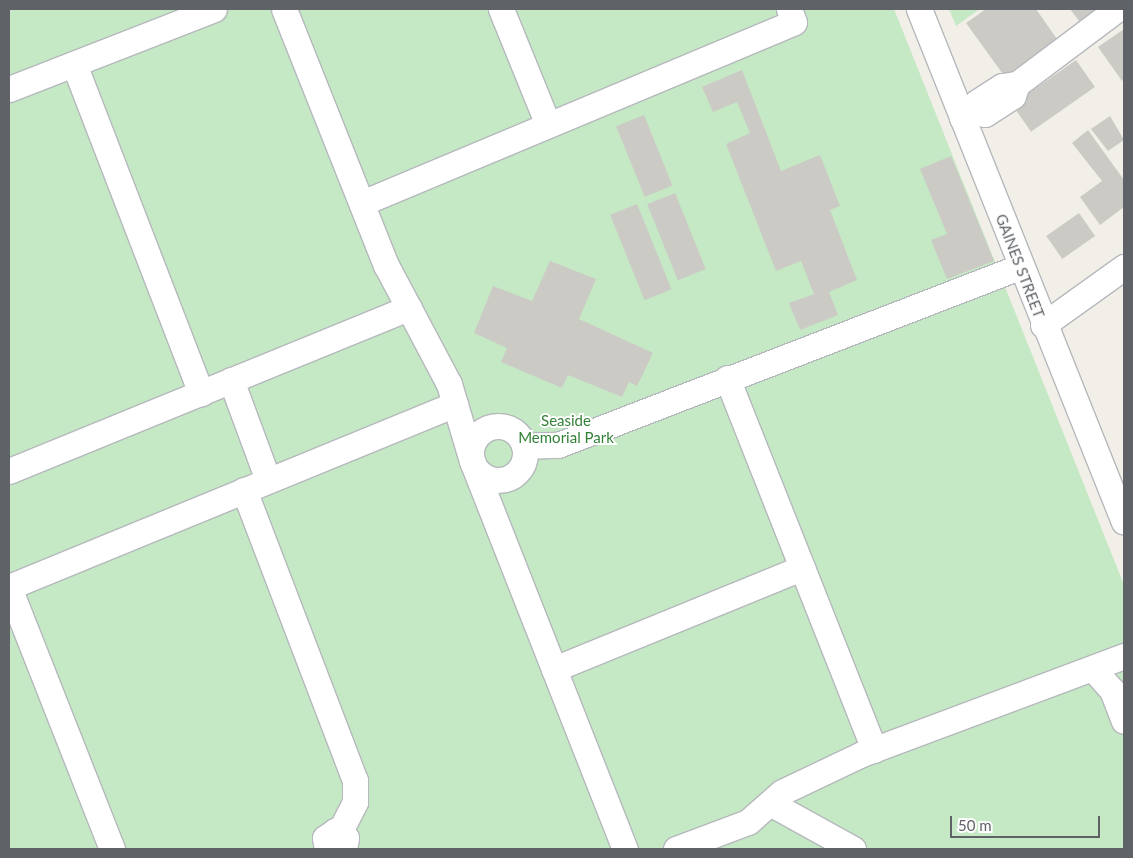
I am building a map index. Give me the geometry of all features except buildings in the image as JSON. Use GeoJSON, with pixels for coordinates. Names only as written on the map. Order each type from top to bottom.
{"type":"FeatureCollection","features":[{"type":"Feature","properties":{"kind":"street"},"geometry":{"type":"LineString","coordinates":[[9,90],[214,9]]}},
{"type":"Feature","properties":{"kind":"street"},"geometry":{"type":"LineString","coordinates":[[284,9],[386,265],[449,384],[472,461],[625,849]]}},
{"type":"Feature","properties":{"kind":"street"},"geometry":{"type":"LineString","coordinates":[[501,9],[548,125]]}},
{"type":"Feature","properties":{"kind":"street"},"geometry":{"type":"LineString","coordinates":[[362,203],[794,22],[789,9]]}},
{"type":"Feature","properties":{"kind":"street","name":"GAINES STREET"},"geometry":{"type":"LineString","coordinates":[[919,9],[968,115],[1020,267],[1124,522]]}},
{"type":"Feature","properties":{"kind":"street"},"geometry":{"type":"LineString","coordinates":[[968,115],[985,114],[1013,96],[1017,84],[1117,9]]}},
{"type":"Feature","properties":{"kind":"street"},"geometry":{"type":"LineString","coordinates":[[74,64],[201,393]]}},
{"type":"Feature","properties":{"kind":"street"},"geometry":{"type":"LineString","coordinates":[[524,446],[558,445],[727,378],[1020,267]]}},
{"type":"Feature","properties":{"kind":"street"},"geometry":{"type":"LineString","coordinates":[[1043,325],[1124,267]]}},
{"type":"Feature","properties":{"kind":"street"},"geometry":{"type":"LineString","coordinates":[[9,471],[409,308]]}},
{"type":"Feature","properties":{"kind":"street"},"geometry":{"type":"LineString","coordinates":[[727,378],[874,750]]}},
{"type":"Feature","properties":{"kind":"street"},"geometry":{"type":"LineString","coordinates":[[231,380],[268,480]]}},
{"type":"Feature","properties":{"kind":"street"},"geometry":{"type":"LineString","coordinates":[[112,849],[9,587],[455,404]]}},
{"type":"Feature","properties":{"kind":"street"},"geometry":{"type":"LineString","coordinates":[[491,427],[511,430],[524,446],[522,466],[506,479],[485,477],[472,461],[474,440],[491,427]]}},
{"type":"Feature","properties":{"kind":"street"},"geometry":{"type":"LineString","coordinates":[[244,490],[355,780],[355,802],[328,844]]}},
{"type":"Feature","properties":{"kind":"street"},"geometry":{"type":"LineString","coordinates":[[554,669],[802,568]]}},
{"type":"Feature","properties":{"kind":"street"},"geometry":{"type":"LineString","coordinates":[[676,849],[748,822],[782,792],[874,750],[1124,656]]}},
{"type":"Feature","properties":{"kind":"street"},"geometry":{"type":"LineString","coordinates":[[1093,669],[1112,690],[1124,720]]}},
{"type":"Feature","properties":{"kind":"street"},"geometry":{"type":"LineString","coordinates":[[770,803],[853,849]]}},
{"type":"Feature","properties":{"kind":"green space","name":"Seaside Memorial Park"},"geometry":{"type":"Polygon","coordinates":[[[9,9],[894,9],[1124,585],[1124,849],[9,849],[9,9]]]}},
{"type":"Feature","properties":{"kind":"green space"},"geometry":{"type":"Polygon","coordinates":[[[949,9],[980,9],[956,26],[949,9]]]}}]}
